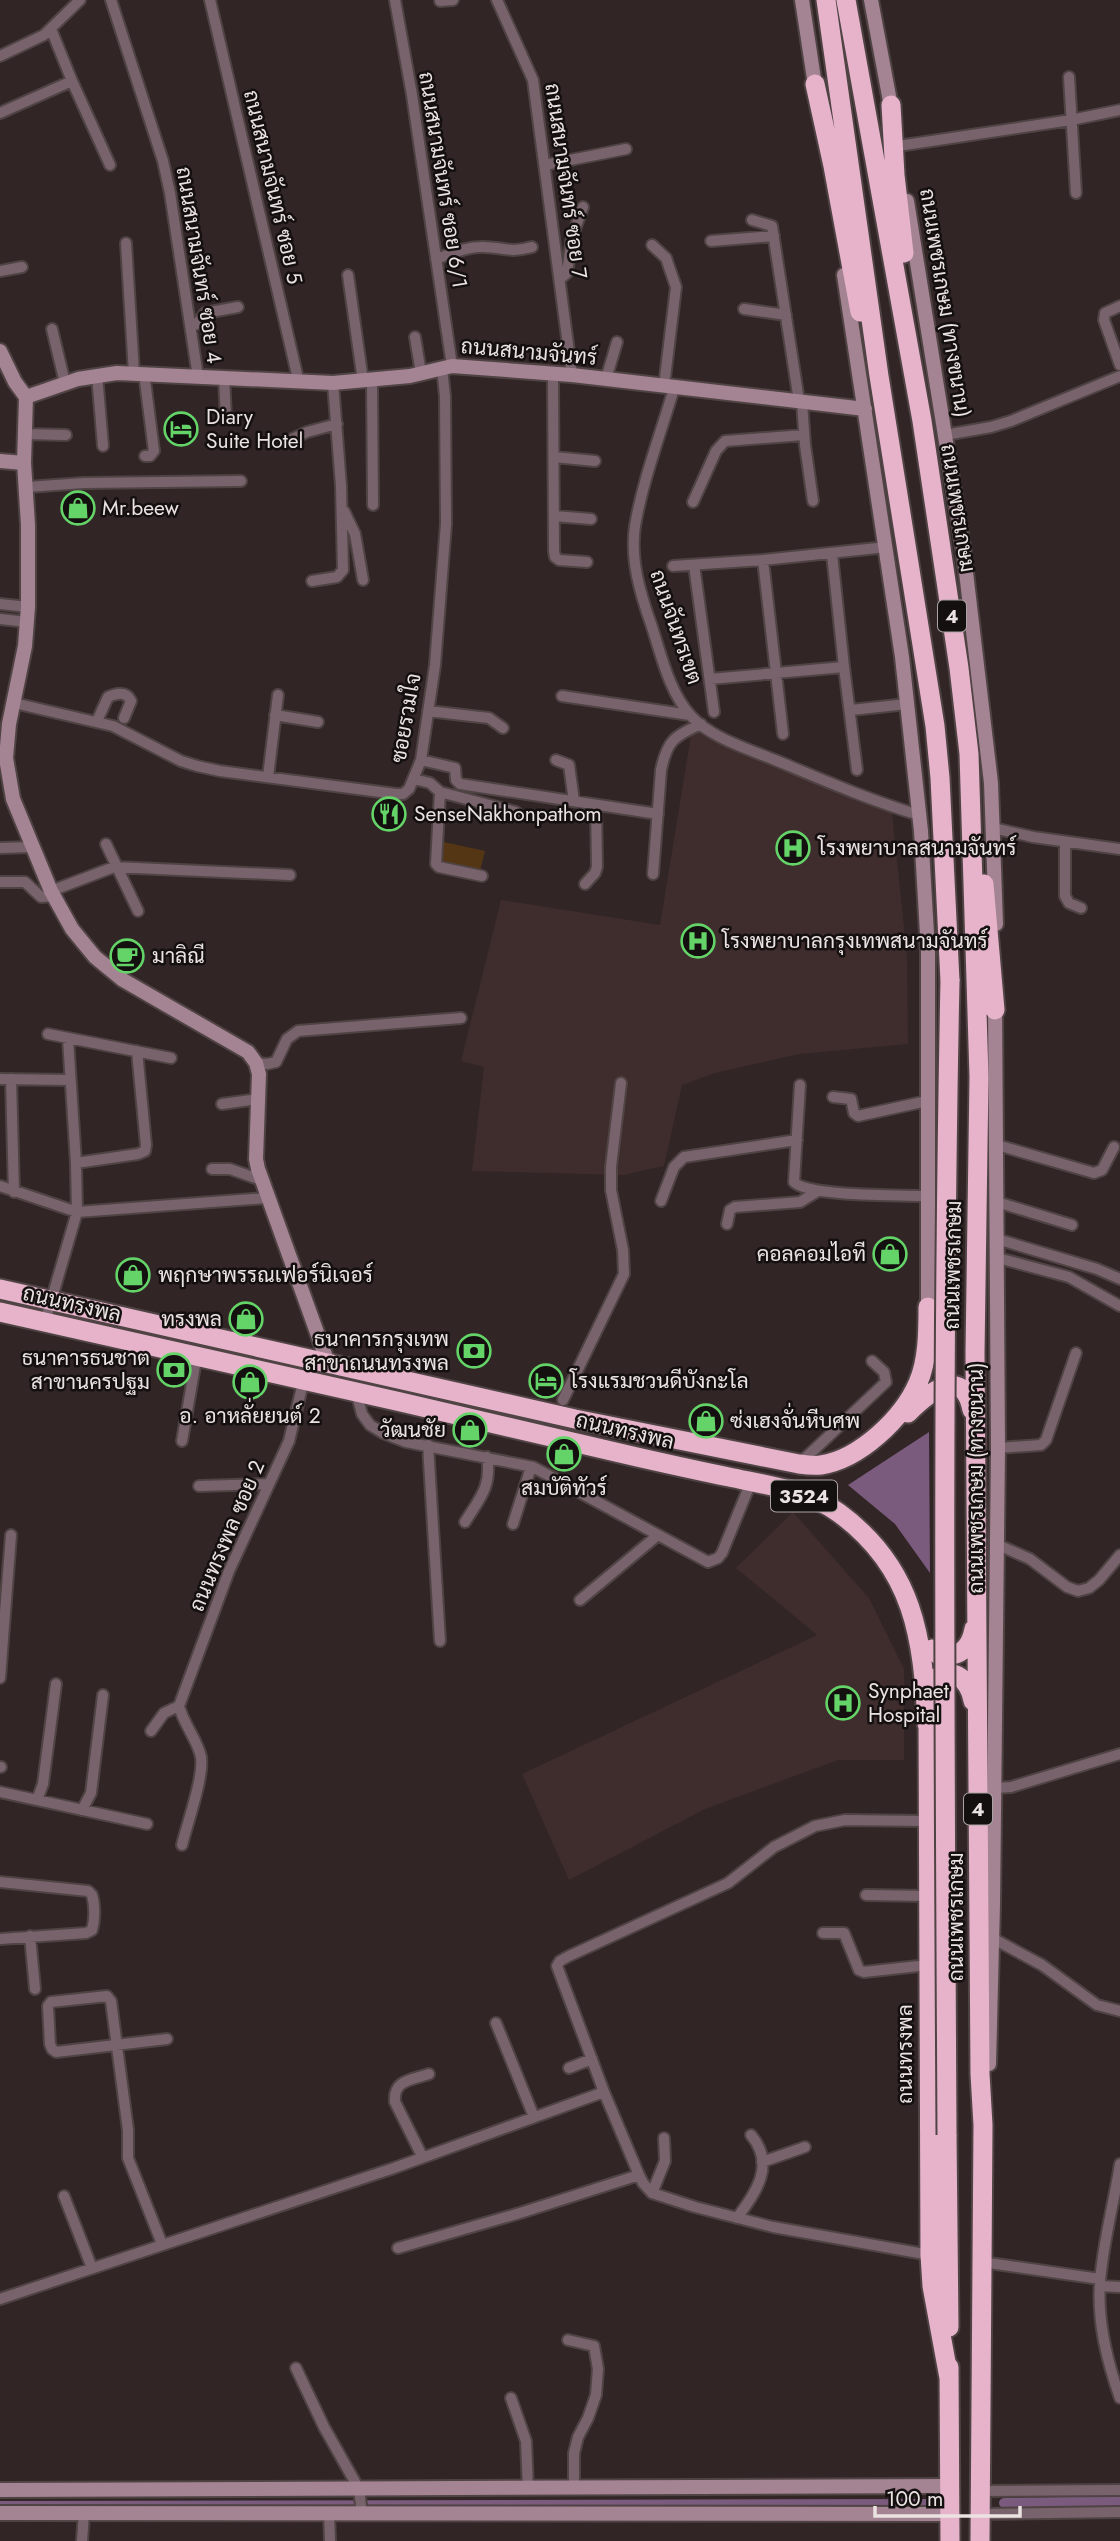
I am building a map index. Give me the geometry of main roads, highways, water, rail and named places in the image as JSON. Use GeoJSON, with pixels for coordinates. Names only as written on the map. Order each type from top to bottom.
{"type":"FeatureCollection","features":[{"type":"Feature","properties":{"kind":"highway","name":"ถนนเพชรเกษม"},"geometry":{"type":"LineString","coordinates":[[826,0],[888,429],[935,726],[950,981],[944,1586],[950,2541]]}},
{"type":"Feature","properties":{"kind":"highway","name":"ถนนเพชรเกษม"},"geometry":{"type":"LineString","coordinates":[[846,0],[917,394],[950,604],[969,754],[979,1077],[975,1614],[980,2074],[983,2125],[980,2541]]}},
{"type":"Feature","properties":{"kind":"highway"},"geometry":{"type":"LineString","coordinates":[[815,84],[855,289],[888,429]]}},
{"type":"Feature","properties":{"kind":"highway"},"geometry":{"type":"LineString","coordinates":[[891,105],[917,394]]}},
{"type":"Feature","properties":{"kind":"highway"},"geometry":{"type":"LineString","coordinates":[[969,754],[995,1010]]}},
{"type":"Feature","properties":{"kind":"highway","name":"ถนนทรงพล"},"geometry":{"type":"LineString","coordinates":[[0,1289],[537,1410],[799,1464],[821,1465],[843,1458],[871,1441],[892,1421],[919,1382],[928,1335],[928,1307],[933,1328],[941,1337],[951,1339],[961,1338],[968,1331],[976,1311]]}},
{"type":"Feature","properties":{"kind":"highway","name":"ถนนทรงพล"},"geometry":{"type":"LineString","coordinates":[[0,1312],[197,1354],[809,1497],[840,1514],[870,1542],[892,1570],[911,1607],[925,1671],[930,2255],[932,2287],[949,2378]]}},
{"type":"Feature","properties":{"kind":"highway"},"geometry":{"type":"LineString","coordinates":[[871,1441],[894,1426],[932,1392],[947,1385],[958,1386],[970,1396],[975,1445]]}},
{"type":"Feature","properties":{"kind":"highway"},"geometry":{"type":"LineString","coordinates":[[533,1432],[537,1410]]}},
{"type":"Feature","properties":{"kind":"highway"},"geometry":{"type":"LineString","coordinates":[[911,1607],[933,1649],[940,1656],[956,1655],[969,1646],[974,1631],[975,1614]]}},
{"type":"Feature","properties":{"kind":"highway"},"geometry":{"type":"LineString","coordinates":[[927,1727],[932,1682],[948,1673],[956,1674],[969,1685],[978,1733]]}},
{"type":"Feature","properties":{"kind":"waterway"},"geometry":{"type":"LineString","coordinates":[[1004,2503],[1120,2501]]}},
{"type":"Feature","properties":{"kind":"waterway"},"geometry":{"type":"LineString","coordinates":[[0,2506],[931,2504]]}},
{"type":"Feature","properties":{"kind":"place","name":"Diary Suite Hotel"},"geometry":{"type":"Point","coordinates":[181,429]}},
{"type":"Feature","properties":{"kind":"place","name":"Mr.beew"},"geometry":{"type":"Point","coordinates":[78,508]}},
{"type":"Feature","properties":{"kind":"place","name":"SenseNakhonpathom"},"geometry":{"type":"Point","coordinates":[389,814]}},
{"type":"Feature","properties":{"kind":"place","name":"โรงพยาบาลสนามจันทร์"},"geometry":{"type":"Point","coordinates":[793,848]}},
{"type":"Feature","properties":{"kind":"place","name":"โรงพยาบาลกรุงเทพสนามจันทร์"},"geometry":{"type":"Point","coordinates":[698,941]}},
{"type":"Feature","properties":{"kind":"place","name":"มาลิณี"},"geometry":{"type":"Point","coordinates":[127,956]}},
{"type":"Feature","properties":{"kind":"place","name":"คอลคอมไอที"},"geometry":{"type":"Point","coordinates":[890,1254]}},
{"type":"Feature","properties":{"kind":"place","name":"พฤกษาพรรณเฟอร์นิเจอร์"},"geometry":{"type":"Point","coordinates":[133,1275]}},
{"type":"Feature","properties":{"kind":"place","name":"ทรงพล"},"geometry":{"type":"Point","coordinates":[246,1319]}},
{"type":"Feature","properties":{"kind":"place","name":"ธนาคารกรุงเทพ สาขาถนนทรงพล"},"geometry":{"type":"Point","coordinates":[474,1351]}},
{"type":"Feature","properties":{"kind":"place","name":"ธนาคารธนชาต สาขานครปฐม"},"geometry":{"type":"Point","coordinates":[174,1370]}},
{"type":"Feature","properties":{"kind":"place","name":"โรงแรมชวนดีบังกะโล"},"geometry":{"type":"Point","coordinates":[546,1381]}},
{"type":"Feature","properties":{"kind":"place","name":"อ. อาหลั่ยยนต์ 2"},"geometry":{"type":"Point","coordinates":[250,1382]}},
{"type":"Feature","properties":{"kind":"place","name":"ซ่งเฮงจั่นหีบศพ"},"geometry":{"type":"Point","coordinates":[706,1421]}},
{"type":"Feature","properties":{"kind":"place","name":"วัฒนชัย"},"geometry":{"type":"Point","coordinates":[470,1430]}},
{"type":"Feature","properties":{"kind":"place","name":"สมบัติทัวร์"},"geometry":{"type":"Point","coordinates":[564,1454]}},
{"type":"Feature","properties":{"kind":"place","name":"Synphaet Hospital"},"geometry":{"type":"Point","coordinates":[843,1703]}}]}
